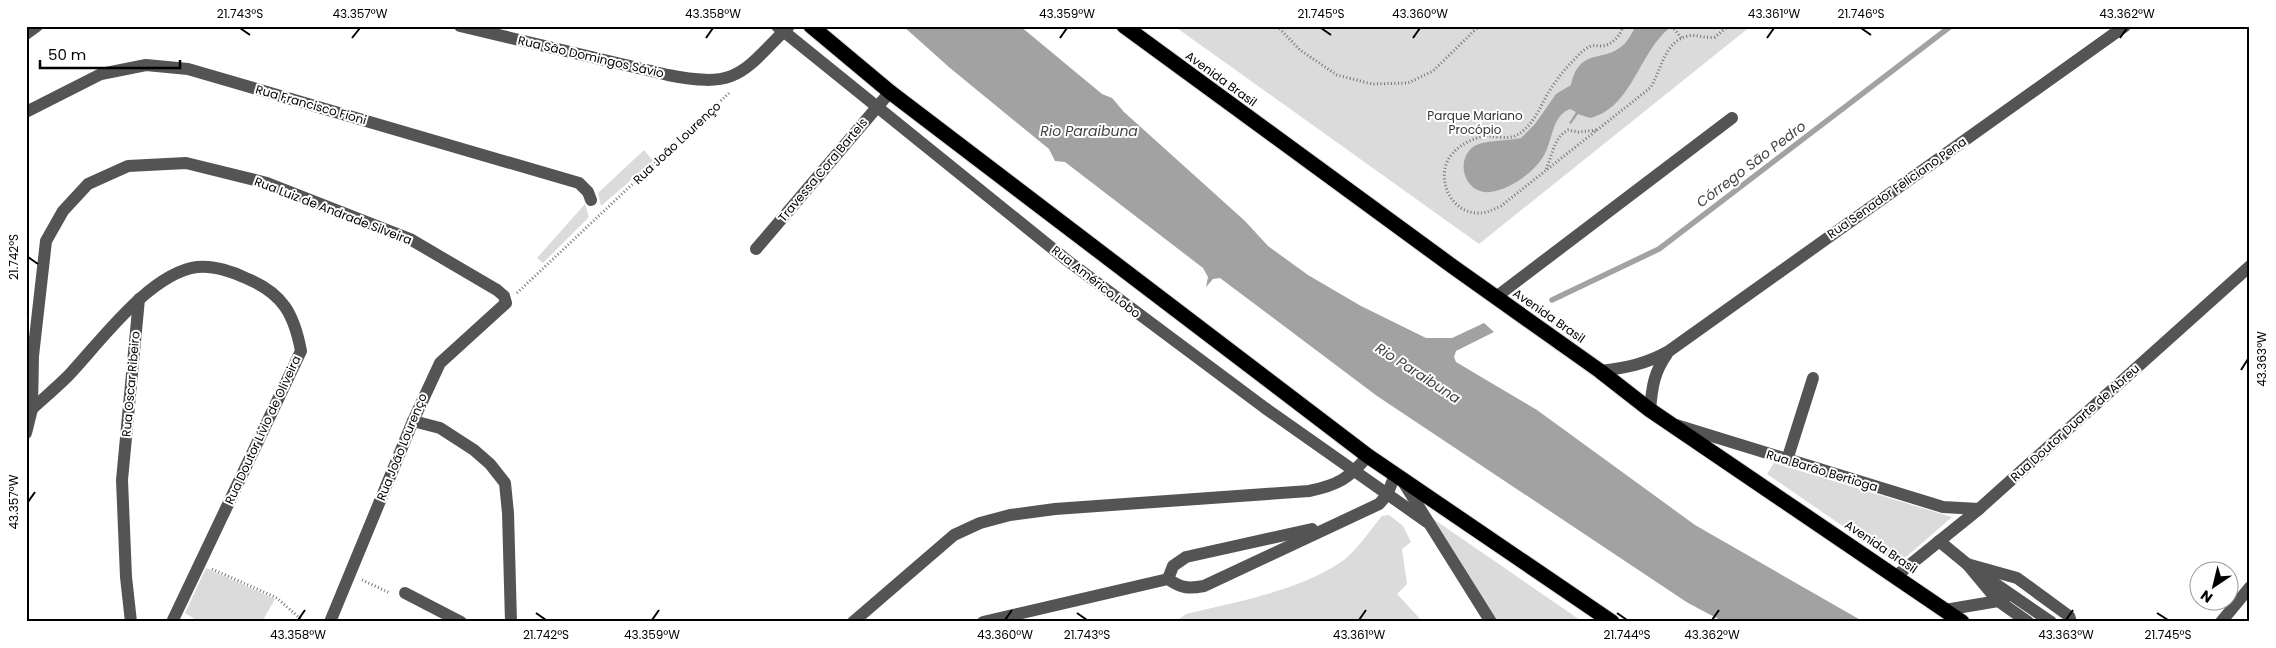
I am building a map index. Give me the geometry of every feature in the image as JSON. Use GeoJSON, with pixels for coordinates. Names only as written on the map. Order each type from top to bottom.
{"type":"FeatureCollection","features":[{"type":"Feature","properties":{"kind":"highway"},"geometry":{"type":"LineString","coordinates":[[811,26],[890,92],[1368,456],[1612,622]]}},
{"type":"Feature","properties":{"kind":"highway","name":"Avenida Brasil"},"geometry":{"type":"LineString","coordinates":[[1124,26],[1600,371],[1650,410],[1962,622]]}},
{"type":"Feature","properties":{"kind":"street"},"geometry":{"type":"LineString","coordinates":[[26,34],[36,26]]}},
{"type":"Feature","properties":{"kind":"street","name":"Rua São Domingos Sávio"},"geometry":{"type":"LineString","coordinates":[[460,26],[685,78],[723,80],[742,72],[783,28]]}},
{"type":"Feature","properties":{"kind":"street","name":"Rua Senador Feliciano Pena"},"geometry":{"type":"LineString","coordinates":[[1600,371],[1632,367],[1650,362],[1670,351],[2125,26]]}},
{"type":"Feature","properties":{"kind":"street","name":"Rua Américo Lobo"},"geometry":{"type":"LineString","coordinates":[[783,28],[876,108],[1075,267],[1354,472],[1427,522]]}},
{"type":"Feature","properties":{"kind":"street","name":"Rua Francisco Fioni"},"geometry":{"type":"LineString","coordinates":[[26,112],[101,74],[146,65],[188,69],[579,183],[588,192],[591,200]]}},
{"type":"Feature","properties":{"kind":"street","name":"Travessa Cora Bartels"},"geometry":{"type":"LineString","coordinates":[[756,248],[890,92]]}},
{"type":"Feature","properties":{"kind":"street"},"geometry":{"type":"LineString","coordinates":[[1496,297],[1732,118]]}},
{"type":"Feature","properties":{"kind":"street","name":"Rua Luiz de Andrade Silveira"},"geometry":{"type":"LineString","coordinates":[[26,433],[32,409],[33,356],[46,242],[62,211],[88,184],[128,166],[186,163],[268,183],[410,239],[448,259],[509,296]]}},
{"type":"Feature","properties":{"kind":"street","name":"Rua Doutor Lívio de Oliveira"},"geometry":{"type":"LineString","coordinates":[[139,299],[167,276],[198,266],[232,272],[266,286],[283,303],[296,326],[301,351],[172,622]]}},
{"type":"Feature","properties":{"kind":"street","name":"Rua Doutor Duarte de Abreu"},"geometry":{"type":"LineString","coordinates":[[1896,576],[1979,509],[2250,266]]}},
{"type":"Feature","properties":{"kind":"street","name":"Rua João Lourenço"},"geometry":{"type":"LineString","coordinates":[[330,622],[413,421],[440,363],[459,343],[502,308],[509,296]]}},
{"type":"Feature","properties":{"kind":"street","name":"Rua Oscar Ribeiro"},"geometry":{"type":"LineString","coordinates":[[32,409],[66,378],[139,299]]}},
{"type":"Feature","properties":{"kind":"street","name":"Rua Oscar Ribeiro"},"geometry":{"type":"LineString","coordinates":[[131,622],[126,577],[122,480],[139,299]]}},
{"type":"Feature","properties":{"kind":"street","name":"Rua Senador Feliciano Pena"},"geometry":{"type":"LineString","coordinates":[[1650,410],[1652,380],[1657,367],[1670,351]]}},
{"type":"Feature","properties":{"kind":"street"},"geometry":{"type":"LineString","coordinates":[[1787,460],[1813,378]]}},
{"type":"Feature","properties":{"kind":"street"},"geometry":{"type":"LineString","coordinates":[[413,421],[440,428],[474,450],[490,464],[504,483],[508,513],[511,622]]}},
{"type":"Feature","properties":{"kind":"street","name":"Rua Barão Bertioga"},"geometry":{"type":"LineString","coordinates":[[1668,422],[1943,507],[1979,509]]}},
{"type":"Feature","properties":{"kind":"street"},"geometry":{"type":"LineString","coordinates":[[853,622],[954,535],[980,523],[1010,515],[1055,509],[1309,491],[1332,486],[1354,472],[1368,456]]}},
{"type":"Feature","properties":{"kind":"street"},"geometry":{"type":"LineString","coordinates":[[1168,579],[1180,587],[1188,589],[1204,586],[1379,504],[1399,477]]}},
{"type":"Feature","properties":{"kind":"street","name":"Rua Américo Lobo"},"geometry":{"type":"LineString","coordinates":[[1399,477],[1491,622]]}},
{"type":"Feature","properties":{"kind":"street"},"geometry":{"type":"LineString","coordinates":[[983,622],[1168,579],[1178,562],[1194,554],[1332,525]]}},
{"type":"Feature","properties":{"kind":"street"},"geometry":{"type":"LineString","coordinates":[[1939,542],[1967,564],[2051,622]]}},
{"type":"Feature","properties":{"kind":"street"},"geometry":{"type":"LineString","coordinates":[[1967,564],[2017,578],[2069,616],[2071,622]]}},
{"type":"Feature","properties":{"kind":"street"},"geometry":{"type":"LineString","coordinates":[[1967,564],[1997,600],[2028,622]]}},
{"type":"Feature","properties":{"kind":"street"},"geometry":{"type":"LineString","coordinates":[[2221,622],[2250,586]]}},
{"type":"Feature","properties":{"kind":"street"},"geometry":{"type":"LineString","coordinates":[[405,593],[461,622]]}},
{"type":"Feature","properties":{"kind":"street"},"geometry":{"type":"LineString","coordinates":[[1945,610],[1997,600],[2044,597]]}},
{"type":"Feature","properties":{"kind":"path"},"geometry":{"type":"LineString","coordinates":[[1277,26],[1300,50],[1337,75],[1372,84],[1408,83],[1433,71],[1479,26]]}},
{"type":"Feature","properties":{"kind":"path"},"geometry":{"type":"LineString","coordinates":[[1623,26],[1614,41],[1603,46],[1593,45],[1585,49],[1551,88],[1540,109],[1516,136],[1478,138],[1471,140],[1453,153],[1443,170],[1443,181],[1448,194],[1463,209],[1474,213],[1486,213],[1501,206],[1650,88],[1657,79],[1663,59],[1672,46],[1689,35],[1708,38],[1715,37],[1728,26]]}},
{"type":"Feature","properties":{"kind":"path"},"geometry":{"type":"LineString","coordinates":[[1672,26],[1682,39]]}},
{"type":"Feature","properties":{"kind":"path","name":"Rua João Lourenço"},"geometry":{"type":"LineString","coordinates":[[509,296],[730,92]]}},
{"type":"Feature","properties":{"kind":"path"},"geometry":{"type":"LineString","coordinates":[[1545,171],[1557,137],[1562,133],[1568,130],[1587,132],[1600,129]]}},
{"type":"Feature","properties":{"kind":"path"},"geometry":{"type":"LineString","coordinates":[[200,564],[277,598],[302,621]]}},
{"type":"Feature","properties":{"kind":"path"},"geometry":{"type":"LineString","coordinates":[[350,574],[402,599],[405,593]]}},
{"type":"Feature","properties":{"kind":"green space","name":"Parque Mariano Procópio"},"geometry":{"type":"Polygon","coordinates":[[[1174,26],[1751,26],[1479,244],[1174,26]]]}},
{"type":"Feature","properties":{"kind":"green space"},"geometry":{"type":"Polygon","coordinates":[[[644,150],[653,161],[601,206],[598,193],[644,150]]]}},
{"type":"Feature","properties":{"kind":"green space"},"geometry":{"type":"Polygon","coordinates":[[[585,204],[589,217],[543,263],[537,258],[585,204]]]}},
{"type":"Feature","properties":{"kind":"green space"},"geometry":{"type":"Polygon","coordinates":[[[1774,463],[1952,517],[1898,564],[1767,474],[1774,463]]]}},
{"type":"Feature","properties":{"kind":"green space"},"geometry":{"type":"Polygon","coordinates":[[[1389,515],[1403,526],[1411,542],[1402,549],[1407,584],[1397,594],[1423,622],[1175,622],[1186,614],[1246,600],[1286,588],[1324,572],[1346,558],[1382,516],[1389,515]]]}},
{"type":"Feature","properties":{"kind":"green space"},"geometry":{"type":"Polygon","coordinates":[[[1429,516],[1583,622],[1498,622],[1429,516]]]}},
{"type":"Feature","properties":{"kind":"green space"},"geometry":{"type":"Polygon","coordinates":[[[206,568],[275,599],[262,622],[199,622],[185,613],[206,568]]]}},
{"type":"Feature","properties":{"kind":"water","name":"Rio Paraibuna"},"geometry":{"type":"Polygon","coordinates":[[[903,26],[1020,26],[1102,94],[1112,98],[1124,112],[1245,221],[1268,246],[1308,275],[1361,306],[1426,338],[1452,338],[1484,323],[1494,332],[1456,351],[1454,357],[1456,362],[1537,410],[1695,525],[1864,622],[1724,622],[1688,603],[1377,396],[1220,278],[1213,279],[1206,287],[1208,277],[1203,268],[1065,162],[1055,161],[1049,149],[950,68],[903,26]]]}},
{"type":"Feature","properties":{"kind":"water"},"geometry":{"type":"Polygon","coordinates":[[[1636,26],[1672,26],[1651,49],[1626,91],[1616,103],[1605,112],[1590,118],[1578,114],[1571,124],[1569,123],[1576,112],[1570,109],[1564,112],[1556,123],[1543,157],[1520,180],[1505,188],[1490,192],[1482,192],[1469,183],[1465,176],[1464,161],[1467,153],[1473,147],[1489,142],[1521,138],[1535,124],[1556,94],[1571,85],[1580,65],[1586,60],[1607,54],[1622,46],[1636,26]]]}},
{"type":"Feature","properties":{"kind":"waterway","name":"Córrego São Pedro"},"geometry":{"type":"LineString","coordinates":[[1552,300],[1659,249],[1951,26]]}}]}
